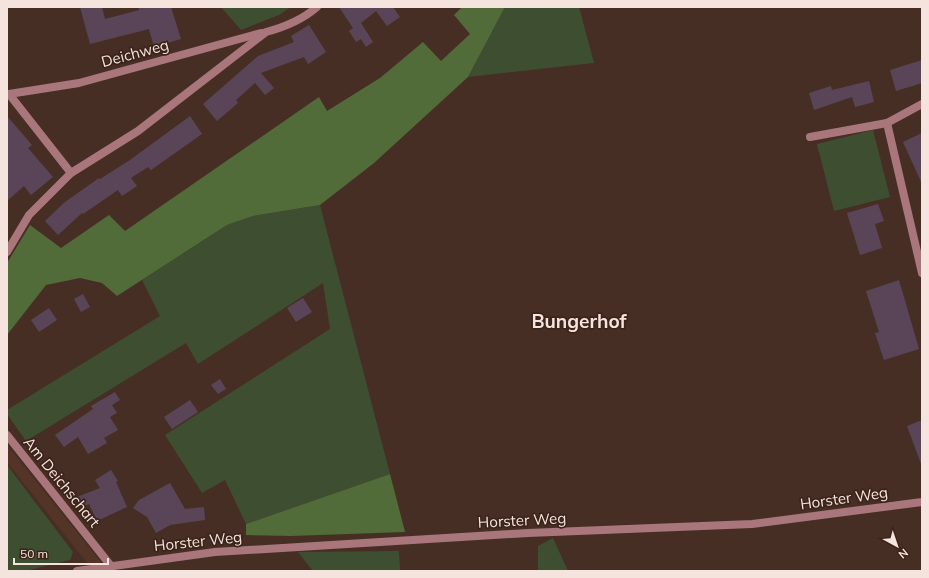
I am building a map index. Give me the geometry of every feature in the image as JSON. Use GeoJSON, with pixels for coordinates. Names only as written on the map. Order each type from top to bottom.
{"type":"FeatureCollection","features":[{"type":"Feature","properties":{"kind":"street","name":"Deichweg"},"geometry":{"type":"LineString","coordinates":[[71,173],[8,94],[79,83],[288,26],[308,15],[317,7]]}},
{"type":"Feature","properties":{"kind":"street","name":"Deichweg"},"geometry":{"type":"LineString","coordinates":[[7,252],[29,215],[71,173],[138,131],[266,32]]}},
{"type":"Feature","properties":{"kind":"street"},"geometry":{"type":"LineString","coordinates":[[810,136],[887,123],[922,104]]}},
{"type":"Feature","properties":{"kind":"street"},"geometry":{"type":"LineString","coordinates":[[887,123],[922,273]]}},
{"type":"Feature","properties":{"kind":"street","name":"Am Deichschart"},"geometry":{"type":"LineString","coordinates":[[7,436],[111,566]]}},
{"type":"Feature","properties":{"kind":"street","name":"Horster Weg"},"geometry":{"type":"LineString","coordinates":[[77,571],[215,552],[528,533],[752,524],[922,502]]}},
{"type":"Feature","properties":{"kind":"shaded area"},"geometry":{"type":"Polygon","coordinates":[[[7,445],[108,571],[94,571],[76,549],[7,462],[7,445]]]}},
{"type":"Feature","properties":{"kind":"green space"},"geometry":{"type":"Polygon","coordinates":[[[221,7],[291,7],[279,15],[241,30],[221,7]]]}},
{"type":"Feature","properties":{"kind":"green space"},"geometry":{"type":"Polygon","coordinates":[[[462,7],[505,7],[468,77],[374,163],[320,205],[253,216],[227,225],[117,296],[102,283],[80,278],[46,285],[7,335],[7,263],[30,225],[61,248],[109,215],[125,231],[319,97],[327,111],[380,78],[423,42],[441,61],[470,34],[454,15],[462,7]]]}},
{"type":"Feature","properties":{"kind":"green space"},"geometry":{"type":"Polygon","coordinates":[[[505,7],[579,7],[594,63],[468,77],[505,7]]]}},
{"type":"Feature","properties":{"kind":"green space"},"geometry":{"type":"Polygon","coordinates":[[[873,130],[890,197],[834,211],[817,144],[873,130]]]}},
{"type":"Feature","properties":{"kind":"green space"},"geometry":{"type":"Polygon","coordinates":[[[320,205],[390,474],[246,524],[225,480],[202,493],[165,435],[330,329],[323,283],[198,364],[186,343],[26,441],[7,414],[7,410],[160,316],[142,280],[227,225],[253,216],[320,205]]]}},
{"type":"Feature","properties":{"kind":"green space"},"geometry":{"type":"Polygon","coordinates":[[[7,465],[73,552],[70,560],[25,571],[7,571],[7,465]]]}},
{"type":"Feature","properties":{"kind":"green space"},"geometry":{"type":"Polygon","coordinates":[[[390,474],[405,532],[291,536],[246,535],[246,524],[390,474]]]}},
{"type":"Feature","properties":{"kind":"green space"},"geometry":{"type":"Polygon","coordinates":[[[553,538],[568,571],[538,571],[538,546],[553,538]]]}},
{"type":"Feature","properties":{"kind":"green space"},"geometry":{"type":"Polygon","coordinates":[[[399,551],[400,571],[313,571],[298,552],[399,551]]]}},
{"type":"Feature","properties":{"kind":"building"},"geometry":{"type":"Polygon","coordinates":[[[80,7],[102,7],[105,19],[139,10],[139,7],[171,7],[181,39],[154,47],[149,29],[90,44],[80,7]]]}},
{"type":"Feature","properties":{"kind":"building"},"geometry":{"type":"Polygon","coordinates":[[[339,7],[393,7],[400,17],[387,26],[376,11],[361,23],[373,42],[366,47],[361,39],[356,42],[349,31],[353,28],[339,7]]]}},
{"type":"Feature","properties":{"kind":"building"},"geometry":{"type":"Polygon","coordinates":[[[309,25],[326,52],[308,64],[304,57],[261,73],[274,88],[265,95],[255,83],[236,100],[238,103],[217,121],[203,104],[258,56],[294,42],[291,36],[309,25]]]}},
{"type":"Feature","properties":{"kind":"building"},"geometry":{"type":"Polygon","coordinates":[[[922,60],[922,83],[896,91],[890,70],[922,60]]]}},
{"type":"Feature","properties":{"kind":"building"},"geometry":{"type":"Polygon","coordinates":[[[869,81],[874,102],[855,107],[852,97],[814,110],[809,93],[831,86],[832,90],[869,81]]]}},
{"type":"Feature","properties":{"kind":"building"},"geometry":{"type":"Polygon","coordinates":[[[7,116],[32,145],[28,148],[53,177],[31,195],[24,186],[7,201],[7,116]]]}},
{"type":"Feature","properties":{"kind":"building"},"geometry":{"type":"Polygon","coordinates":[[[190,116],[202,134],[151,170],[148,167],[131,178],[137,186],[122,196],[118,190],[83,214],[82,213],[58,235],[45,221],[65,202],[99,178],[100,179],[130,160],[190,116]]]}},
{"type":"Feature","properties":{"kind":"building"},"geometry":{"type":"Polygon","coordinates":[[[922,133],[922,184],[903,142],[922,133]]]}},
{"type":"Feature","properties":{"kind":"building"},"geometry":{"type":"Polygon","coordinates":[[[878,204],[884,221],[875,224],[882,248],[860,255],[847,213],[878,204]]]}},
{"type":"Feature","properties":{"kind":"building"},"geometry":{"type":"Polygon","coordinates":[[[899,280],[919,349],[884,360],[875,333],[879,332],[866,291],[899,280]]]}},
{"type":"Feature","properties":{"kind":"building"},"geometry":{"type":"Polygon","coordinates":[[[83,294],[90,307],[81,312],[74,299],[83,294]]]}},
{"type":"Feature","properties":{"kind":"building"},"geometry":{"type":"Polygon","coordinates":[[[303,298],[312,312],[296,322],[287,308],[303,298]]]}},
{"type":"Feature","properties":{"kind":"building"},"geometry":{"type":"Polygon","coordinates":[[[49,308],[57,320],[39,332],[31,320],[49,308]]]}},
{"type":"Feature","properties":{"kind":"building"},"geometry":{"type":"Polygon","coordinates":[[[220,379],[226,389],[218,394],[211,385],[220,379]]]}},
{"type":"Feature","properties":{"kind":"building"},"geometry":{"type":"Polygon","coordinates":[[[115,392],[120,400],[112,405],[117,413],[110,417],[118,430],[104,438],[107,443],[88,454],[78,437],[64,447],[55,435],[93,409],[91,406],[115,392]]]}},
{"type":"Feature","properties":{"kind":"building"},"geometry":{"type":"Polygon","coordinates":[[[190,400],[198,412],[172,429],[164,417],[190,400]]]}},
{"type":"Feature","properties":{"kind":"building"},"geometry":{"type":"Polygon","coordinates":[[[922,420],[922,463],[921,464],[907,426],[922,420]]]}},
{"type":"Feature","properties":{"kind":"building"},"geometry":{"type":"Polygon","coordinates":[[[111,470],[118,481],[116,482],[127,507],[97,521],[89,504],[81,507],[77,497],[100,488],[95,480],[111,470]]]}},
{"type":"Feature","properties":{"kind":"building"},"geometry":{"type":"Polygon","coordinates":[[[170,483],[185,509],[204,507],[205,520],[170,525],[156,533],[147,517],[133,508],[139,500],[170,483]]]}},
{"type":"Feature","properties":{"kind":"district","name":"Bungerhof"},"geometry":{"type":"Point","coordinates":[579,321]}}]}
